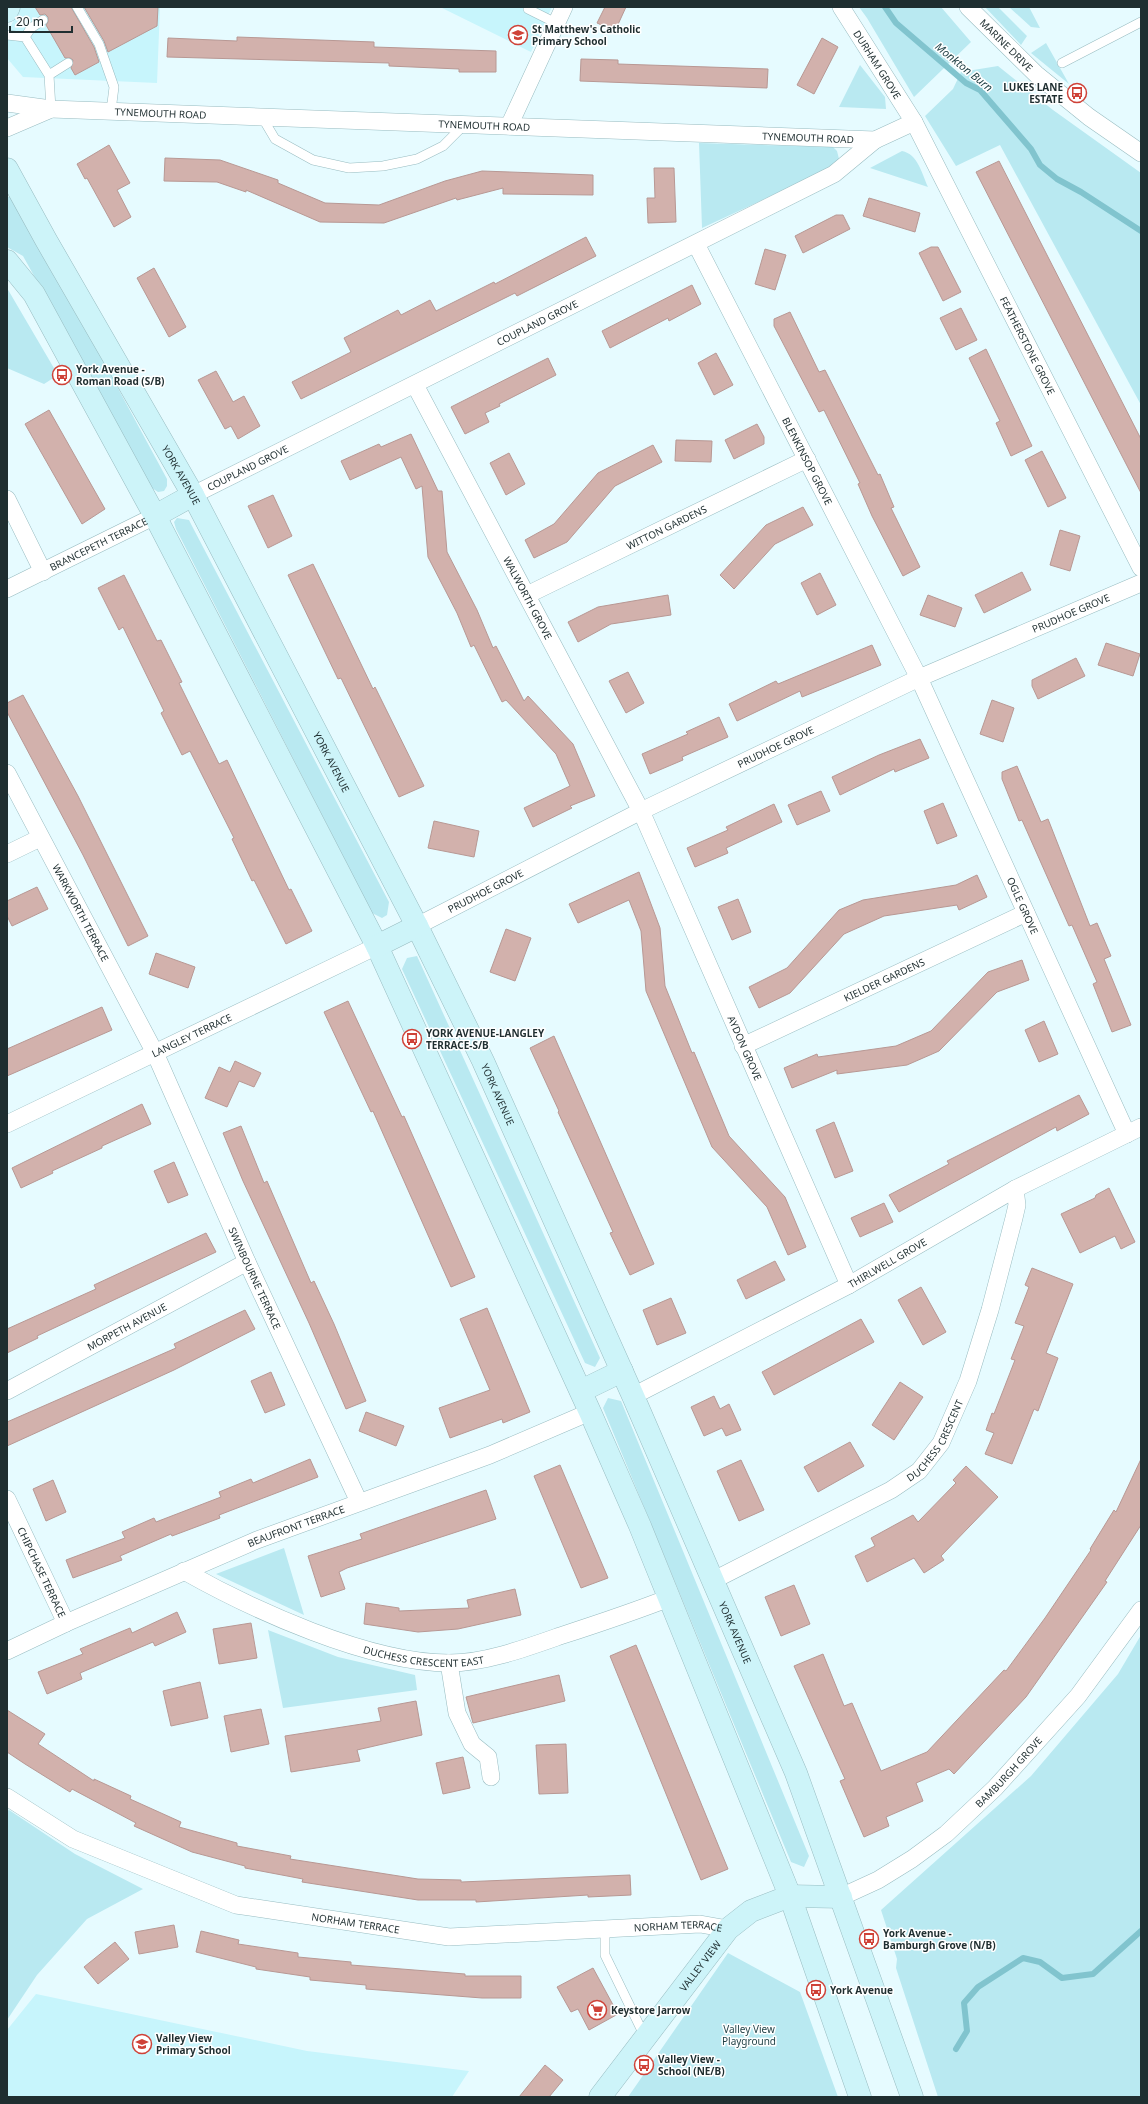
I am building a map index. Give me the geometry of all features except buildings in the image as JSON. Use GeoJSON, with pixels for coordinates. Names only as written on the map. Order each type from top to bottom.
{"type":"FeatureCollection","features":[{"type":"Feature","properties":{"kind":"main road"},"geometry":{"type":"LineString","coordinates":[[7,11],[9,7]]}},
{"type":"Feature","properties":{"kind":"main road","name":"YORK AVENUE"},"geometry":{"type":"LineString","coordinates":[[7,169],[46,240],[193,495],[417,926],[483,1061],[633,1396],[796,1773],[912,2097]]}},
{"type":"Feature","properties":{"kind":"main road"},"geometry":{"type":"LineString","coordinates":[[7,261],[34,294],[155,516],[377,946],[581,1391],[669,1598],[790,1896],[860,2097]]}},
{"type":"Feature","properties":{"kind":"main road"},"geometry":{"type":"LineString","coordinates":[[155,516],[193,495]]}},
{"type":"Feature","properties":{"kind":"main road"},"geometry":{"type":"LineString","coordinates":[[377,946],[417,926]]}},
{"type":"Feature","properties":{"kind":"main road"},"geometry":{"type":"LineString","coordinates":[[581,1391],[622,1371]]}},
{"type":"Feature","properties":{"kind":"main road"},"geometry":{"type":"LineString","coordinates":[[790,1896],[841,1897]]}},
{"type":"Feature","properties":{"kind":"main road","name":"VALLEY VIEW"},"geometry":{"type":"LineString","coordinates":[[600,2097],[728,1929],[751,1911],[790,1896]]}},
{"type":"Feature","properties":{"kind":"street"},"geometry":{"type":"LineString","coordinates":[[509,126],[564,7]]}},
{"type":"Feature","properties":{"kind":"street","name":"DURHAM GROVE"},"geometry":{"type":"LineString","coordinates":[[841,7],[914,122]]}},
{"type":"Feature","properties":{"kind":"street","name":"MARINE DRIVE"},"geometry":{"type":"LineString","coordinates":[[968,7],[1036,74],[1089,118],[1141,153]]}},
{"type":"Feature","properties":{"kind":"street","name":"TYNEMOUTH ROAD"},"geometry":{"type":"LineString","coordinates":[[7,103],[52,109],[875,140],[914,122]]}},
{"type":"Feature","properties":{"kind":"street","name":"TYNEMOUTH ROAD"},"geometry":{"type":"LineString","coordinates":[[7,128],[52,109]]}},
{"type":"Feature","properties":{"kind":"street","name":"FEATHERSTONE GROVE"},"geometry":{"type":"LineString","coordinates":[[914,122],[1141,568]]}},
{"type":"Feature","properties":{"kind":"street","name":"COUPLAND GROVE"},"geometry":{"type":"LineString","coordinates":[[193,495],[834,174],[875,140]]}},
{"type":"Feature","properties":{"kind":"street","name":"BLENKINSOP GROVE"},"geometry":{"type":"LineString","coordinates":[[696,244],[919,678]]}},
{"type":"Feature","properties":{"kind":"street","name":"WALWORTH GROVE"},"geometry":{"type":"LineString","coordinates":[[415,385],[641,811]]}},
{"type":"Feature","properties":{"kind":"street","name":"WITTON GARDENS"},"geometry":{"type":"LineString","coordinates":[[527,595],[806,459]]}},
{"type":"Feature","properties":{"kind":"street","name":"BRANCEPETH TERRACE"},"geometry":{"type":"LineString","coordinates":[[7,499],[43,572]]}},
{"type":"Feature","properties":{"kind":"street","name":"BRANCEPETH TERRACE"},"geometry":{"type":"LineString","coordinates":[[7,589],[155,516]]}},
{"type":"Feature","properties":{"kind":"street","name":"PRUDHOE GROVE"},"geometry":{"type":"LineString","coordinates":[[417,926],[641,811],[919,678],[1141,582]]}},
{"type":"Feature","properties":{"kind":"street","name":"OGLE GROVE"},"geometry":{"type":"LineString","coordinates":[[919,678],[1026,913],[1134,1131]]}},
{"type":"Feature","properties":{"kind":"street","name":"WARKWORTH TERRACE"},"geometry":{"type":"LineString","coordinates":[[7,773],[155,1053]]}},
{"type":"Feature","properties":{"kind":"street","name":"AYDON GROVE"},"geometry":{"type":"LineString","coordinates":[[641,811],[849,1285]]}},
{"type":"Feature","properties":{"kind":"street"},"geometry":{"type":"LineString","coordinates":[[7,854],[40,838]]}},
{"type":"Feature","properties":{"kind":"street","name":"KIELDER GARDENS"},"geometry":{"type":"LineString","coordinates":[[743,1046],[1026,913]]}},
{"type":"Feature","properties":{"kind":"street","name":"LANGLEY TERRACE"},"geometry":{"type":"LineString","coordinates":[[7,1124],[377,946]]}},
{"type":"Feature","properties":{"kind":"street","name":"SWINBOURNE TERRACE"},"geometry":{"type":"LineString","coordinates":[[155,1053],[247,1262],[359,1502]]}},
{"type":"Feature","properties":{"kind":"street","name":"THIRLWELL GROVE"},"geometry":{"type":"LineString","coordinates":[[633,1396],[849,1285],[1015,1188],[1134,1131]]}},
{"type":"Feature","properties":{"kind":"street","name":"DUCHESS CRESCENT"},"geometry":{"type":"LineString","coordinates":[[712,1581],[891,1490],[919,1471],[942,1443],[968,1381],[990,1310],[1014,1218],[1016,1205],[1015,1188]]}},
{"type":"Feature","properties":{"kind":"street","name":"MORPETH AVENUE"},"geometry":{"type":"LineString","coordinates":[[7,1391],[247,1262]]}},
{"type":"Feature","properties":{"kind":"street","name":"BEAUFRONT TERRACE"},"geometry":{"type":"LineString","coordinates":[[7,1651],[66,1623],[257,1540],[490,1455],[590,1412]]}},
{"type":"Feature","properties":{"kind":"street","name":"CHIPCHASE TERRACE"},"geometry":{"type":"LineString","coordinates":[[7,1499],[66,1623]]}},
{"type":"Feature","properties":{"kind":"street","name":"DUCHESS CRESCENT EAST"},"geometry":{"type":"LineString","coordinates":[[184,1571],[271,1613],[346,1643],[400,1657],[449,1663],[498,1656],[669,1598]]}},
{"type":"Feature","properties":{"kind":"street","name":"BAMBURGH GROVE"},"geometry":{"type":"LineString","coordinates":[[841,1897],[878,1880],[912,1859],[946,1834],[995,1788],[1078,1696],[1141,1610]]}},
{"type":"Feature","properties":{"kind":"street"},"geometry":{"type":"LineString","coordinates":[[449,1663],[458,1713],[472,1744],[488,1757],[492,1778]]}},
{"type":"Feature","properties":{"kind":"street","name":"NORHAM TERRACE"},"geometry":{"type":"LineString","coordinates":[[7,1797],[73,1839],[236,1905],[449,1937],[700,1924],[728,1929]]}},
{"type":"Feature","properties":{"kind":"lane"},"geometry":{"type":"LineString","coordinates":[[77,7],[114,87],[112,111]]}},
{"type":"Feature","properties":{"kind":"lane"},"geometry":{"type":"LineString","coordinates":[[529,7],[528,9],[556,23]]}},
{"type":"Feature","properties":{"kind":"lane"},"geometry":{"type":"LineString","coordinates":[[25,37],[31,28],[43,20]]}},
{"type":"Feature","properties":{"kind":"lane"},"geometry":{"type":"LineString","coordinates":[[1062,63],[1141,22]]}},
{"type":"Feature","properties":{"kind":"lane"},"geometry":{"type":"LineString","coordinates":[[7,35],[25,37]]}},
{"type":"Feature","properties":{"kind":"lane"},"geometry":{"type":"LineString","coordinates":[[25,37],[49,75],[52,109]]}},
{"type":"Feature","properties":{"kind":"lane"},"geometry":{"type":"LineString","coordinates":[[49,75],[68,63]]}},
{"type":"Feature","properties":{"kind":"lane"},"geometry":{"type":"LineString","coordinates":[[262,117],[274,139],[313,160],[349,168],[383,166],[417,159],[443,146],[465,124]]}},
{"type":"Feature","properties":{"kind":"lane"},"geometry":{"type":"LineString","coordinates":[[605,1929],[605,1956],[645,2037]]}},
{"type":"Feature","properties":{"kind":"shaded area"},"geometry":{"type":"Polygon","coordinates":[[[20,7],[160,7],[157,83],[23,77],[7,58],[7,34],[20,7]]]}},
{"type":"Feature","properties":{"kind":"shaded area","name":"St Matthew's Catholic Primary School"},"geometry":{"type":"Polygon","coordinates":[[[440,7],[552,7],[531,52],[440,7]]]}},
{"type":"Feature","properties":{"kind":"shaded area","name":"Valley View Primary School"},"geometry":{"type":"Polygon","coordinates":[[[36,1994],[307,2051],[469,2071],[452,2097],[7,2097],[7,2030],[36,1994]]]}},
{"type":"Feature","properties":{"kind":"green space"},"geometry":{"type":"Polygon","coordinates":[[[859,7],[941,7],[971,42],[914,97],[859,7]]]}},
{"type":"Feature","properties":{"kind":"green space"},"geometry":{"type":"Polygon","coordinates":[[[985,7],[998,7],[1027,36],[1021,45],[985,7]]]}},
{"type":"Feature","properties":{"kind":"green space"},"geometry":{"type":"Polygon","coordinates":[[[1009,7],[1029,7],[1040,28],[1031,27],[1009,7]]]}},
{"type":"Feature","properties":{"kind":"green space"},"geometry":{"type":"Polygon","coordinates":[[[1046,43],[1069,84],[1031,53],[1046,43]]]}},
{"type":"Feature","properties":{"kind":"green space"},"geometry":{"type":"Polygon","coordinates":[[[860,65],[885,97],[886,109],[839,107],[860,65]]]}},
{"type":"Feature","properties":{"kind":"green space"},"geometry":{"type":"Polygon","coordinates":[[[998,66],[1053,110],[1141,173],[1141,405],[1000,145],[956,166],[925,116],[953,89],[961,72],[998,66]]]}},
{"type":"Feature","properties":{"kind":"green space"},"geometry":{"type":"Polygon","coordinates":[[[699,143],[833,147],[837,151],[839,159],[833,167],[702,228],[699,143]]]}},
{"type":"Feature","properties":{"kind":"green space"},"geometry":{"type":"Polygon","coordinates":[[[902,151],[912,156],[916,160],[928,187],[870,168],[902,151]]]}},
{"type":"Feature","properties":{"kind":"green space"},"geometry":{"type":"Polygon","coordinates":[[[14,196],[167,479],[167,486],[164,491],[158,492],[152,488],[23,256],[7,247],[7,197],[14,196]]]}},
{"type":"Feature","properties":{"kind":"green space"},"geometry":{"type":"Polygon","coordinates":[[[7,288],[58,375],[44,384],[7,368],[7,288]]]}},
{"type":"Feature","properties":{"kind":"green space"},"geometry":{"type":"Polygon","coordinates":[[[177,518],[189,520],[389,902],[387,915],[382,918],[372,913],[176,529],[174,522],[177,518]]]}},
{"type":"Feature","properties":{"kind":"green space"},"geometry":{"type":"Polygon","coordinates":[[[417,956],[600,1358],[595,1367],[585,1363],[402,969],[407,958],[417,956]]]}},
{"type":"Feature","properties":{"kind":"green space"},"geometry":{"type":"Polygon","coordinates":[[[608,1398],[621,1401],[809,1856],[804,1867],[791,1862],[603,1408],[608,1398]]]}},
{"type":"Feature","properties":{"kind":"green space"},"geometry":{"type":"Polygon","coordinates":[[[284,1548],[304,1615],[216,1574],[284,1548]]]}},
{"type":"Feature","properties":{"kind":"green space"},"geometry":{"type":"Polygon","coordinates":[[[268,1630],[338,1657],[415,1675],[417,1690],[283,1708],[268,1630]]]}},
{"type":"Feature","properties":{"kind":"green space"},"geometry":{"type":"Polygon","coordinates":[[[1141,1635],[1141,2097],[938,2097],[896,1968],[897,1959],[881,1910],[1031,1776],[1118,1674],[1141,1635]]]}},
{"type":"Feature","properties":{"kind":"green space"},"geometry":{"type":"Polygon","coordinates":[[[9,1810],[75,1854],[143,1889],[87,1919],[37,1975],[7,2020],[7,1811],[9,1810]]]}},
{"type":"Feature","properties":{"kind":"green space","name":"Valley View Playground"},"geometry":{"type":"Polygon","coordinates":[[[728,1953],[800,1992],[838,2097],[628,2097],[728,1953]]]}},
{"type":"Feature","properties":{"kind":"waterway","name":"Monkton Burn"},"geometry":{"type":"LineString","coordinates":[[885,7],[896,23],[966,83],[980,90],[1031,149],[1040,165],[1057,179],[1081,192],[1141,231]]}},
{"type":"Feature","properties":{"kind":"waterway","name":"Monkton Burn"},"geometry":{"type":"LineString","coordinates":[[956,2049],[967,2031],[964,2003],[978,1987],[1023,1958],[1040,1962],[1062,1978],[1093,1974],[1141,1931]]}},
{"type":"Feature","properties":{"kind":"place","name":"St Matthew's Catholic Primary School"},"geometry":{"type":"Point","coordinates":[518,35]}},
{"type":"Feature","properties":{"kind":"place","name":"LUKES LANE ESTATE"},"geometry":{"type":"Point","coordinates":[1077,93]}},
{"type":"Feature","properties":{"kind":"place","name":"York Avenue - Roman Road (S/B)"},"geometry":{"type":"Point","coordinates":[62,375]}},
{"type":"Feature","properties":{"kind":"place","name":"YORK AVENUE-LANGLEY TERRACE-S/B"},"geometry":{"type":"Point","coordinates":[412,1039]}},
{"type":"Feature","properties":{"kind":"place","name":"York Avenue - Bamburgh Grove (N/B)"},"geometry":{"type":"Point","coordinates":[869,1939]}},
{"type":"Feature","properties":{"kind":"place","name":"York Avenue"},"geometry":{"type":"Point","coordinates":[816,1990]}},
{"type":"Feature","properties":{"kind":"place","name":"Keystore Jarrow"},"geometry":{"type":"Point","coordinates":[597,2010]}},
{"type":"Feature","properties":{"kind":"place","name":"Valley View Primary School"},"geometry":{"type":"Point","coordinates":[142,2044]}},
{"type":"Feature","properties":{"kind":"place","name":"Valley View - School (NE/B)"},"geometry":{"type":"Point","coordinates":[644,2065]}}]}
